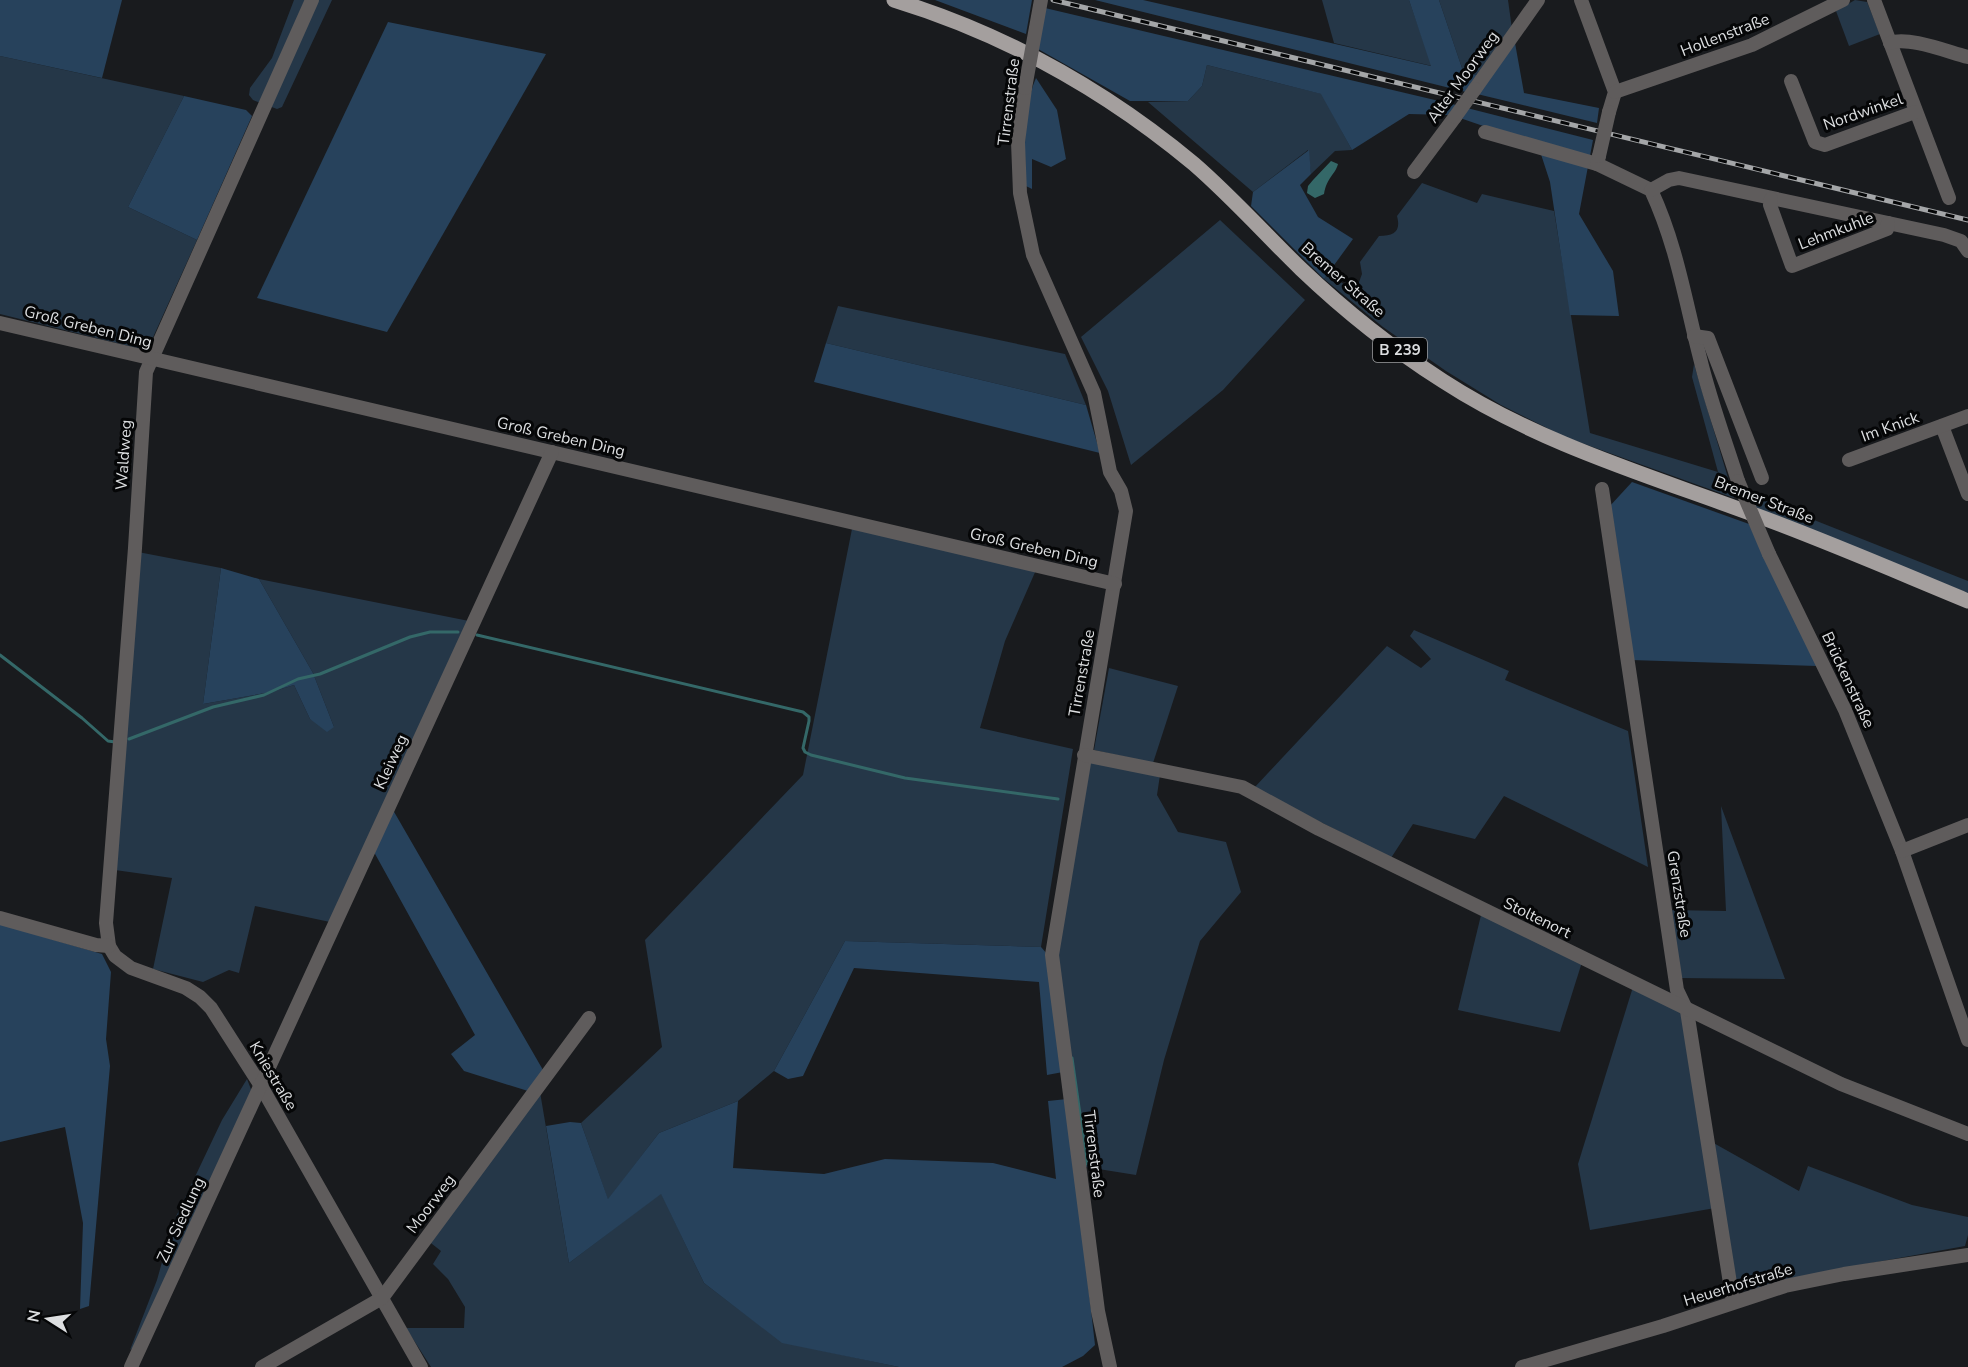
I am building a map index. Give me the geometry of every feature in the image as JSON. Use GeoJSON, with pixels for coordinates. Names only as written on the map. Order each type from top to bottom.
{"type":"FeatureCollection","features":[{"type":"Feature","properties":{"kind":"main road","name":"Bremer Straße"},"geometry":{"type":"LineString","coordinates":[[894,0],[976,29],[1021,50],[1066,74],[1130,114],[1195,165],[1340,304],[1443,381],[1497,413],[1561,444],[1751,513],[1968,601]]}},
{"type":"Feature","properties":{"kind":"street","name":"Waldweg"},"geometry":{"type":"LineString","coordinates":[[109,946],[106,923],[146,372],[312,0]]}},
{"type":"Feature","properties":{"kind":"street","name":"Tirrenstraße"},"geometry":{"type":"LineString","coordinates":[[1041,0],[1018,142],[1020,193],[1033,255],[1094,393],[1110,472],[1121,491],[1126,511],[1052,955],[1098,1311],[1110,1367]]}},
{"type":"Feature","properties":{"kind":"street","name":"Alter Moorweg"},"geometry":{"type":"LineString","coordinates":[[1414,172],[1539,0]]}},
{"type":"Feature","properties":{"kind":"street"},"geometry":{"type":"LineString","coordinates":[[1581,0],[1615,92],[1598,160]]}},
{"type":"Feature","properties":{"kind":"street","name":"Hollenstraße"},"geometry":{"type":"LineString","coordinates":[[1615,92],[1752,45],[1843,0]]}},
{"type":"Feature","properties":{"kind":"street","name":"Nordwinkel"},"geometry":{"type":"LineString","coordinates":[[1874,0],[1949,198]]}},
{"type":"Feature","properties":{"kind":"street"},"geometry":{"type":"LineString","coordinates":[[1890,43],[1896,40],[1914,43],[1968,57]]}},
{"type":"Feature","properties":{"kind":"street","name":"Nordwinkel"},"geometry":{"type":"LineString","coordinates":[[1791,81],[1815,142],[1825,145],[1915,112]]}},
{"type":"Feature","properties":{"kind":"street"},"geometry":{"type":"LineString","coordinates":[[1485,132],[1598,160],[1652,190]]}},
{"type":"Feature","properties":{"kind":"street","name":"Lehmkuhle"},"geometry":{"type":"LineString","coordinates":[[1652,190],[1669,180],[1679,178],[1953,238],[1961,241],[1968,251]]}},
{"type":"Feature","properties":{"kind":"street","name":"Brückenstraße"},"geometry":{"type":"LineString","coordinates":[[1652,190],[1677,258],[1694,336],[1738,481],[1769,554],[1845,710],[1902,851],[1968,1040]]}},
{"type":"Feature","properties":{"kind":"street","name":"Lehmkuhle"},"geometry":{"type":"LineString","coordinates":[[1771,199],[1770,205],[1792,266],[1887,229],[1888,223]]}},
{"type":"Feature","properties":{"kind":"street","name":"Groß Greben Ding"},"geometry":{"type":"LineString","coordinates":[[0,322],[1115,584]]}},
{"type":"Feature","properties":{"kind":"street"},"geometry":{"type":"LineString","coordinates":[[1694,336],[1708,338],[1762,478]]}},
{"type":"Feature","properties":{"kind":"street","name":"Im Knick"},"geometry":{"type":"LineString","coordinates":[[1849,460],[1968,416]]}},
{"type":"Feature","properties":{"kind":"street","name":"Im Knick"},"geometry":{"type":"LineString","coordinates":[[1942,426],[1968,494]]}},
{"type":"Feature","properties":{"kind":"street","name":"Kleiweg"},"geometry":{"type":"LineString","coordinates":[[261,1086],[552,452]]}},
{"type":"Feature","properties":{"kind":"street","name":"Grenzstraße"},"geometry":{"type":"LineString","coordinates":[[1602,489],[1677,990],[1687,1011],[1733,1302]]}},
{"type":"Feature","properties":{"kind":"street","name":"Stoltenort"},"geometry":{"type":"LineString","coordinates":[[1084,755],[1242,787],[1319,829],[1687,1011],[1840,1084],[1968,1134]]}},
{"type":"Feature","properties":{"kind":"street"},"geometry":{"type":"LineString","coordinates":[[1902,851],[1968,825]]}},
{"type":"Feature","properties":{"kind":"street"},"geometry":{"type":"LineString","coordinates":[[0,918],[96,945],[109,946]]}},
{"type":"Feature","properties":{"kind":"street","name":"Kniestraße"},"geometry":{"type":"LineString","coordinates":[[109,946],[115,956],[131,968],[174,982],[200,997],[211,1008],[261,1086],[422,1367]]}},
{"type":"Feature","properties":{"kind":"street","name":"Moorweg"},"geometry":{"type":"LineString","coordinates":[[262,1367],[382,1298],[589,1018]]}},
{"type":"Feature","properties":{"kind":"street","name":"Zur Siedlung"},"geometry":{"type":"LineString","coordinates":[[131,1367],[261,1086]]}},
{"type":"Feature","properties":{"kind":"street","name":"Heuerhofstraße"},"geometry":{"type":"LineString","coordinates":[[1521,1367],[1663,1326],[1785,1286],[1844,1274],[1968,1255]]}},
{"type":"Feature","properties":{"kind":"shaded area"},"geometry":{"type":"Polygon","coordinates":[[[0,0],[122,0],[102,78],[0,56],[0,0]]]}},
{"type":"Feature","properties":{"kind":"shaded area"},"geometry":{"type":"Polygon","coordinates":[[[294,0],[332,0],[282,107],[277,109],[253,100],[249,95],[250,88],[272,58],[294,0]]]}},
{"type":"Feature","properties":{"kind":"shaded area"},"geometry":{"type":"Polygon","coordinates":[[[935,0],[1032,0],[1026,34],[935,0]]]}},
{"type":"Feature","properties":{"kind":"shaded area"},"geometry":{"type":"Polygon","coordinates":[[[1095,0],[1143,0],[1431,66],[1409,0],[1439,0],[1464,74],[1478,75],[1466,92],[1095,0]]]}},
{"type":"Feature","properties":{"kind":"shaded area"},"geometry":{"type":"Polygon","coordinates":[[[1322,0],[1409,0],[1432,66],[1334,43],[1322,0]]]}},
{"type":"Feature","properties":{"kind":"shaded area"},"geometry":{"type":"Polygon","coordinates":[[[1439,0],[1508,0],[1512,29],[1478,75],[1464,74],[1439,0]]]}},
{"type":"Feature","properties":{"kind":"shaded area"},"geometry":{"type":"Polygon","coordinates":[[[1855,0],[1867,2],[1880,34],[1849,46],[1836,11],[1855,0]]]}},
{"type":"Feature","properties":{"kind":"shaded area"},"geometry":{"type":"Polygon","coordinates":[[[1045,8],[1456,105],[1449,115],[1409,114],[1352,150],[1321,94],[1207,65],[1202,86],[1188,101],[1130,101],[1038,49],[1045,8]]]}},
{"type":"Feature","properties":{"kind":"shaded area"},"geometry":{"type":"Polygon","coordinates":[[[388,22],[546,54],[387,332],[257,298],[388,22]]]}},
{"type":"Feature","properties":{"kind":"shaded area"},"geometry":{"type":"Polygon","coordinates":[[[1515,43],[1524,93],[1599,108],[1597,123],[1477,94],[1515,43]]]}},
{"type":"Feature","properties":{"kind":"shaded area"},"geometry":{"type":"Polygon","coordinates":[[[0,56],[184,96],[128,207],[197,240],[150,344],[141,349],[0,314],[0,56]]]}},
{"type":"Feature","properties":{"kind":"shaded area"},"geometry":{"type":"Polygon","coordinates":[[[1207,65],[1322,94],[1352,150],[1335,151],[1311,174],[1308,150],[1253,192],[1148,102],[1188,101],[1202,86],[1207,65]]]}},
{"type":"Feature","properties":{"kind":"shaded area"},"geometry":{"type":"Polygon","coordinates":[[[1036,78],[1057,110],[1066,159],[1051,167],[1032,159],[1032,189],[1026,186],[1025,131],[1028,103],[1036,78]]]}},
{"type":"Feature","properties":{"kind":"shaded area"},"geometry":{"type":"Polygon","coordinates":[[[184,96],[246,110],[252,116],[197,240],[128,207],[184,96]]]}},
{"type":"Feature","properties":{"kind":"shaded area"},"geometry":{"type":"Polygon","coordinates":[[[1467,108],[1593,140],[1579,214],[1613,271],[1619,316],[1570,315],[1550,182],[1538,145],[1460,118],[1467,108]]]}},
{"type":"Feature","properties":{"kind":"shaded area"},"geometry":{"type":"Polygon","coordinates":[[[1309,150],[1311,174],[1300,185],[1318,217],[1353,239],[1324,279],[1251,206],[1253,192],[1309,150]]]}},
{"type":"Feature","properties":{"kind":"shaded area"},"geometry":{"type":"Polygon","coordinates":[[[1331,161],[1338,164],[1337,168],[1324,194],[1315,198],[1307,193],[1308,186],[1331,161]]]}},
{"type":"Feature","properties":{"kind":"shaded area"},"geometry":{"type":"Polygon","coordinates":[[[1422,183],[1477,203],[1482,194],[1554,211],[1590,433],[1718,472],[1692,377],[1694,364],[1734,498],[1565,437],[1501,405],[1446,371],[1383,327],[1324,279],[1328,272],[1355,293],[1362,274],[1360,262],[1379,236],[1396,232],[1397,216],[1422,183]]]}},
{"type":"Feature","properties":{"kind":"shaded area"},"geometry":{"type":"Polygon","coordinates":[[[1220,220],[1305,300],[1223,390],[1131,465],[1108,391],[1081,337],[1220,220]]]}},
{"type":"Feature","properties":{"kind":"shaded area"},"geometry":{"type":"Polygon","coordinates":[[[838,306],[1065,354],[1086,405],[826,343],[838,306]]]}},
{"type":"Feature","properties":{"kind":"shaded area"},"geometry":{"type":"Polygon","coordinates":[[[826,343],[1086,405],[1100,453],[814,382],[826,343]]]}},
{"type":"Feature","properties":{"kind":"shaded area"},"geometry":{"type":"Polygon","coordinates":[[[1632,482],[1749,524],[1817,666],[1631,660],[1609,507],[1632,482]]]}},
{"type":"Feature","properties":{"kind":"shaded area"},"geometry":{"type":"Polygon","coordinates":[[[1751,495],[1968,581],[1968,593],[1757,509],[1751,495]]]}},
{"type":"Feature","properties":{"kind":"shaded area"},"geometry":{"type":"Polygon","coordinates":[[[852,529],[1036,570],[1005,641],[980,728],[1073,749],[1041,947],[845,941],[774,1071],[738,1101],[659,1133],[608,1200],[581,1123],[662,1047],[645,940],[803,775],[852,529]]]}},
{"type":"Feature","properties":{"kind":"shaded area"},"geometry":{"type":"Polygon","coordinates":[[[138,552],[221,568],[203,704],[271,692],[294,685],[310,719],[334,727],[313,673],[259,579],[469,621],[330,922],[255,906],[239,973],[229,970],[203,982],[153,969],[172,878],[115,870],[138,552]]]}},
{"type":"Feature","properties":{"kind":"shaded area"},"geometry":{"type":"Polygon","coordinates":[[[221,568],[259,579],[313,673],[334,727],[327,732],[310,719],[294,685],[271,692],[203,704],[221,568]]]}},
{"type":"Feature","properties":{"kind":"shaded area"},"geometry":{"type":"Polygon","coordinates":[[[1414,630],[1509,671],[1505,680],[1628,731],[1648,867],[1504,796],[1475,839],[1413,824],[1391,858],[1254,788],[1387,646],[1421,668],[1431,659],[1410,636],[1414,630]]]}},
{"type":"Feature","properties":{"kind":"shaded area"},"geometry":{"type":"Polygon","coordinates":[[[1109,668],[1178,686],[1153,763],[1094,750],[1109,668]]]}},
{"type":"Feature","properties":{"kind":"shaded area"},"geometry":{"type":"Polygon","coordinates":[[[1087,760],[1160,775],[1157,795],[1178,832],[1226,842],[1241,892],[1200,941],[1164,1060],[1136,1175],[1086,1167],[1056,956],[1087,760]]]}},
{"type":"Feature","properties":{"kind":"shaded area"},"geometry":{"type":"Polygon","coordinates":[[[1721,806],[1785,979],[1678,978],[1666,910],[1726,911],[1721,806]]]}},
{"type":"Feature","properties":{"kind":"shaded area"},"geometry":{"type":"Polygon","coordinates":[[[393,810],[543,1070],[528,1091],[464,1071],[451,1054],[475,1035],[374,852],[393,810]]]}},
{"type":"Feature","properties":{"kind":"shaded area"},"geometry":{"type":"Polygon","coordinates":[[[1482,911],[1582,962],[1560,1032],[1458,1010],[1482,911]]]}},
{"type":"Feature","properties":{"kind":"shaded area"},"geometry":{"type":"Polygon","coordinates":[[[0,924],[102,954],[111,972],[106,1039],[110,1066],[89,1306],[80,1309],[83,1223],[65,1127],[0,1142],[0,924]]]}},
{"type":"Feature","properties":{"kind":"shaded area"},"geometry":{"type":"Polygon","coordinates":[[[845,941],[1041,947],[1048,955],[1063,1072],[1047,1075],[1039,982],[854,968],[803,1076],[788,1079],[774,1071],[845,941]]]}},
{"type":"Feature","properties":{"kind":"shaded area"},"geometry":{"type":"Polygon","coordinates":[[[1633,987],[1684,1013],[1715,1208],[1590,1230],[1578,1164],[1633,987]]]}},
{"type":"Feature","properties":{"kind":"shaded area"},"geometry":{"type":"Polygon","coordinates":[[[247,1079],[252,1092],[136,1345],[130,1350],[157,1280],[173,1223],[222,1120],[247,1079]]]}},
{"type":"Feature","properties":{"kind":"shaded area"},"geometry":{"type":"Polygon","coordinates":[[[540,1092],[569,1263],[661,1193],[704,1283],[782,1342],[899,1367],[431,1367],[406,1328],[464,1328],[465,1307],[448,1279],[433,1264],[441,1251],[427,1240],[540,1092]]]}},
{"type":"Feature","properties":{"kind":"shaded area"},"geometry":{"type":"Polygon","coordinates":[[[1067,1099],[1095,1345],[1083,1356],[1062,1367],[899,1367],[782,1343],[704,1283],[661,1194],[569,1263],[546,1126],[570,1122],[581,1123],[608,1199],[659,1133],[738,1101],[733,1168],[824,1174],[885,1159],[993,1163],[1056,1179],[1048,1101],[1067,1099]]]}},
{"type":"Feature","properties":{"kind":"shaded area"},"geometry":{"type":"Polygon","coordinates":[[[1710,1141],[1799,1191],[1808,1166],[1912,1205],[1968,1217],[1968,1235],[1965,1246],[1844,1268],[1736,1293],[1710,1141]]]}},
{"type":"Feature","properties":{"kind":"waterway"},"geometry":{"type":"LineString","coordinates":[[129,739],[213,707],[264,695],[298,679],[320,674],[410,637],[430,632],[458,632]]}},
{"type":"Feature","properties":{"kind":"waterway"},"geometry":{"type":"LineString","coordinates":[[477,635],[803,712],[809,717],[803,748],[811,755],[905,778],[1058,799]]}},
{"type":"Feature","properties":{"kind":"waterway"},"geometry":{"type":"LineString","coordinates":[[0,655],[108,741],[115,742]]}},
{"type":"Feature","properties":{"kind":"waterway"},"geometry":{"type":"LineString","coordinates":[[1072,1058],[1087,1164]]}},
{"type":"Feature","properties":{"kind":"railway"},"geometry":{"type":"LineString","coordinates":[[1053,0],[1968,220]]}}]}
